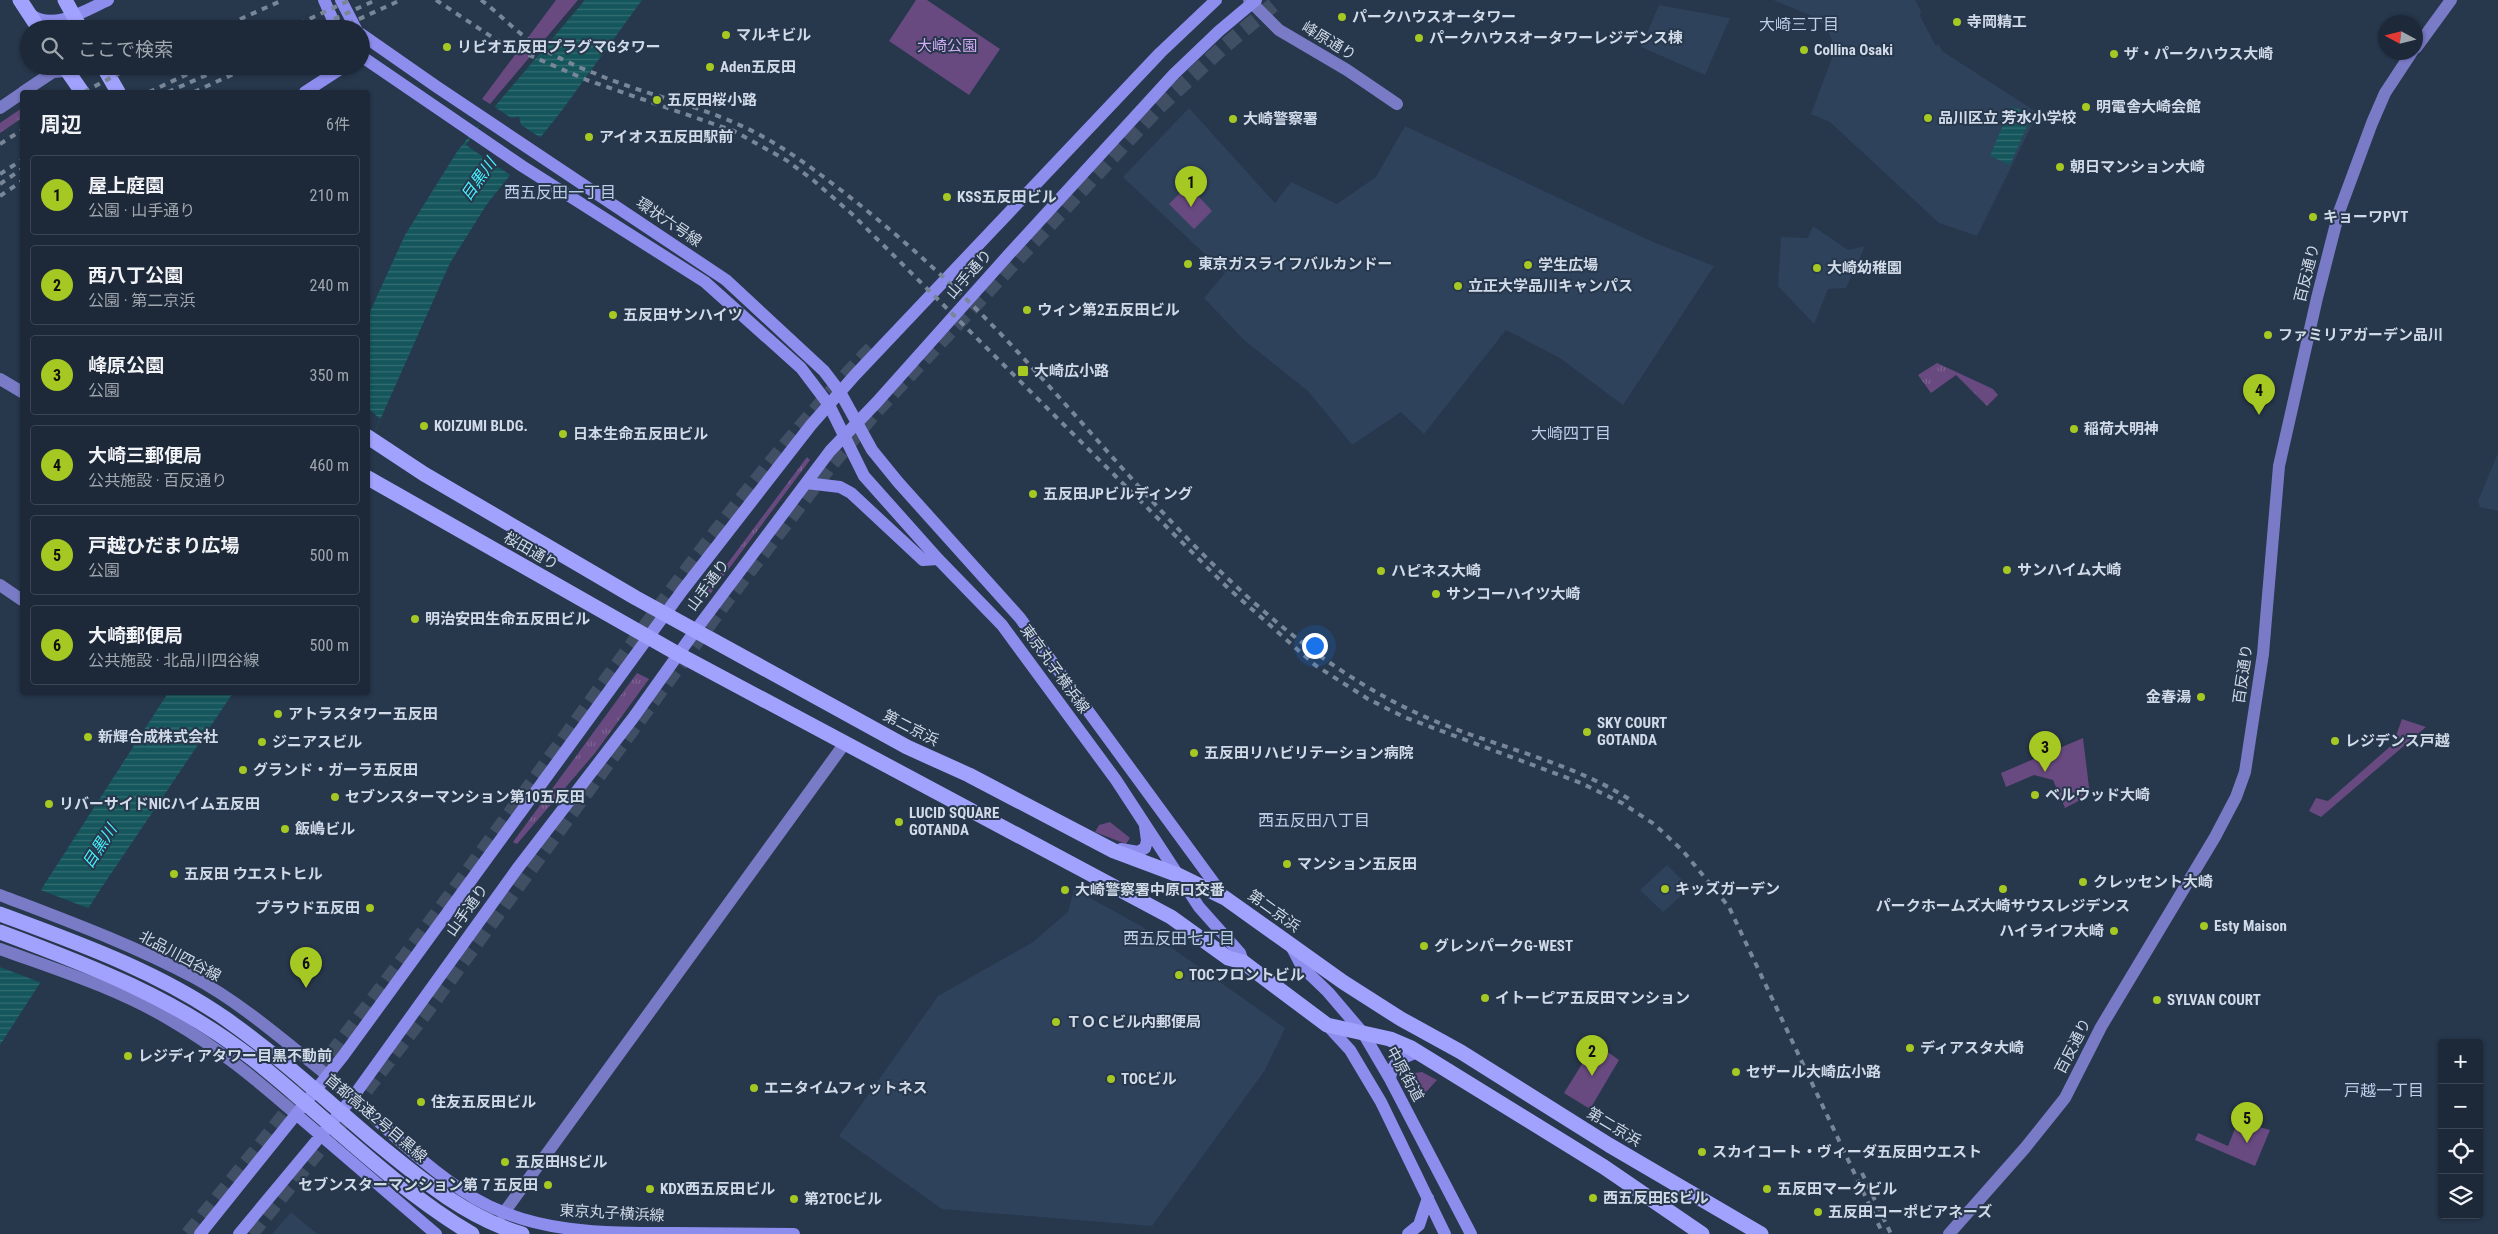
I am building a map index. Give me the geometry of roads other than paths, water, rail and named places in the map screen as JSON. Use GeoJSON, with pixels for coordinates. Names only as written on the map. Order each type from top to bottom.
{"type":"FeatureCollection","features":[{"type":"Feature","properties":{"kind":"highway"},"geometry":{"type":"LineString","coordinates":[[20,0],[34,20]]}},
{"type":"Feature","properties":{"kind":"highway"},"geometry":{"type":"LineString","coordinates":[[65,0],[76,20]]}},
{"type":"Feature","properties":{"kind":"highway"},"geometry":{"type":"LineString","coordinates":[[69,75],[81,90]]}},
{"type":"Feature","properties":{"kind":"highway"},"geometry":{"type":"LineString","coordinates":[[108,75],[117,90]]}},
{"type":"Feature","properties":{"kind":"highway","name":"桜田通り"},"geometry":{"type":"LineString","coordinates":[[373,441],[665,613]]}},
{"type":"Feature","properties":{"kind":"highway","name":"桜田通り"},"geometry":{"type":"LineString","coordinates":[[370,479],[678,654]]}},
{"type":"Feature","properties":{"kind":"highway","name":"第二京浜"},"geometry":{"type":"LineString","coordinates":[[665,613],[907,747],[970,775],[1114,851],[1178,876],[1225,898],[1343,982],[1401,1019],[1461,1052],[1609,1144],[1761,1234]]}},
{"type":"Feature","properties":{"kind":"highway"},"geometry":{"type":"LineString","coordinates":[[678,654],[1171,917],[1228,958],[1243,962],[1327,1024],[1390,1039],[1418,1052],[1604,1167],[1702,1234]]}},
{"type":"Feature","properties":{"kind":"highway","name":"首都高速2号目黒線"},"geometry":{"type":"LineString","coordinates":[[0,914],[98,951],[187,994],[262,1047],[434,1189],[480,1218],[522,1234]]}},
{"type":"Feature","properties":{"kind":"highway"},"geometry":{"type":"LineString","coordinates":[[0,932],[86,964],[181,1009],[253,1059],[399,1184],[431,1208],[472,1234]]}},
{"type":"Feature","properties":{"kind":"main road"},"geometry":{"type":"LineString","coordinates":[[55,20],[74,15],[108,0]]}},
{"type":"Feature","properties":{"kind":"main road"},"geometry":{"type":"LineString","coordinates":[[324,0],[333,20]]}},
{"type":"Feature","properties":{"kind":"main road"},"geometry":{"type":"LineString","coordinates":[[340,0],[351,20]]}},
{"type":"Feature","properties":{"kind":"main road","name":"山手通り"},"geometry":{"type":"LineString","coordinates":[[200,1234],[328,1076],[665,613],[811,424],[1160,53],[1216,0]]}},
{"type":"Feature","properties":{"kind":"main road","name":"山手通り"},"geometry":{"type":"LineString","coordinates":[[239,1234],[352,1097],[517,869],[633,718],[695,631],[843,436],[877,402],[1174,74],[1252,1]]}},
{"type":"Feature","properties":{"kind":"main road"},"geometry":{"type":"LineString","coordinates":[[30,14],[38,19],[44,20]]}},
{"type":"Feature","properties":{"kind":"main road","name":"環状六号線"},"geometry":{"type":"LineString","coordinates":[[370,40],[726,280],[824,371],[840,392]]}},
{"type":"Feature","properties":{"kind":"main road","name":"環状六号線"},"geometry":{"type":"LineString","coordinates":[[370,62],[522,166],[705,282],[801,368],[829,405]]}},
{"type":"Feature","properties":{"kind":"main road"},"geometry":{"type":"LineString","coordinates":[[308,90],[331,75]]}},
{"type":"Feature","properties":{"kind":"main road","name":"東京丸子横浜線"},"geometry":{"type":"LineString","coordinates":[[840,392],[872,450],[898,482],[1020,618],[1225,898]]}},
{"type":"Feature","properties":{"kind":"main road","name":"東京丸子横浜線"},"geometry":{"type":"LineString","coordinates":[[829,405],[864,476],[938,559],[1002,625],[1116,780],[1199,907],[1240,953],[1243,962]]}},
{"type":"Feature","properties":{"kind":"main road"},"geometry":{"type":"LineString","coordinates":[[806,483],[840,487],[851,493],[923,560],[938,559]]}},
{"type":"Feature","properties":{"kind":"main road"},"geometry":{"type":"LineString","coordinates":[[1081,835],[1115,848],[1138,852],[1147,844],[1145,825]]}},
{"type":"Feature","properties":{"kind":"main road","name":"中原街道"},"geometry":{"type":"LineString","coordinates":[[1290,944],[1302,966],[1328,992],[1363,1033],[1390,1079],[1472,1234]]}},
{"type":"Feature","properties":{"kind":"main road"},"geometry":{"type":"LineString","coordinates":[[1327,1024],[1350,1050],[1381,1102],[1445,1234]]}},
{"type":"Feature","properties":{"kind":"main road"},"geometry":{"type":"LineString","coordinates":[[1390,1079],[1391,1068],[1396,1062],[1418,1052]]}},
{"type":"Feature","properties":{"kind":"main road","name":"東京丸子横浜線"},"geometry":{"type":"LineString","coordinates":[[328,1076],[448,1181],[503,1214],[567,1230],[794,1234]]}},
{"type":"Feature","properties":{"kind":"main road"},"geometry":{"type":"LineString","coordinates":[[297,1115],[436,1234]]}},
{"type":"Feature","properties":{"kind":"main road"},"geometry":{"type":"LineString","coordinates":[[1408,1234],[1419,1225],[1428,1198]]}},
{"type":"Feature","properties":{"kind":"street"},"geometry":{"type":"LineString","coordinates":[[2423,38],[2451,0]]}},
{"type":"Feature","properties":{"kind":"street","name":"峰原通り"},"geometry":{"type":"LineString","coordinates":[[1252,1],[1279,30],[1347,70],[1397,104]]}},
{"type":"Feature","properties":{"kind":"street","name":"百反通り"},"geometry":{"type":"LineString","coordinates":[[1949,1234],[2025,1148],[2065,1098],[2101,1027],[2215,838],[2238,791],[2245,772],[2263,654],[2279,466],[2317,298],[2339,212],[2372,122],[2385,93],[2407,60]]}},
{"type":"Feature","properties":{"kind":"street"},"geometry":{"type":"LineString","coordinates":[[27,90],[49,75]]}},
{"type":"Feature","properties":{"kind":"street"},"geometry":{"type":"LineString","coordinates":[[0,108],[20,95]]}},
{"type":"Feature","properties":{"kind":"street"},"geometry":{"type":"LineString","coordinates":[[0,379],[20,391]]}},
{"type":"Feature","properties":{"kind":"street"},"geometry":{"type":"LineString","coordinates":[[0,585],[20,599]]}},
{"type":"Feature","properties":{"kind":"street"},"geometry":{"type":"LineString","coordinates":[[503,1214],[845,743]]}},
{"type":"Feature","properties":{"kind":"street","name":"北品川四谷線"},"geometry":{"type":"LineString","coordinates":[[0,895],[81,926],[195,978],[272,1031],[328,1076]]}},
{"type":"Feature","properties":{"kind":"street"},"geometry":{"type":"LineString","coordinates":[[0,949],[130,999],[173,1021],[240,1068],[297,1115]]}},
{"type":"Feature","properties":{"kind":"water","name":"目黒川"},"geometry":{"type":"Polygon","coordinates":[[[585,0],[642,0],[560,113],[487,204],[450,263],[370,443],[370,312],[405,235],[458,150],[585,0]]]}},
{"type":"Feature","properties":{"kind":"water"},"geometry":{"type":"Polygon","coordinates":[[[2011,106],[2032,115],[2010,165],[1990,156],[2011,106]]]}},
{"type":"Feature","properties":{"kind":"water","name":"目黒川"},"geometry":{"type":"Polygon","coordinates":[[[167,695],[232,695],[102,887],[0,1045],[0,953],[167,695]]]}},
{"type":"Feature","properties":{"kind":"tunnel"},"geometry":{"type":"LineString","coordinates":[[251,1234],[332,1134],[423,1016],[723,605],[829,467],[876,411],[1158,108],[1221,49],[1279,0]]}},
{"type":"Feature","properties":{"kind":"tunnel"},"geometry":{"type":"LineString","coordinates":[[188,1234],[284,1116],[376,995],[707,543],[787,443],[872,348]]}},
{"type":"Feature","properties":{"kind":"railway"},"geometry":{"type":"LineString","coordinates":[[238,20],[283,0]]}},
{"type":"Feature","properties":{"kind":"railway"},"geometry":{"type":"LineString","coordinates":[[307,20],[350,0]]}},
{"type":"Feature","properties":{"kind":"railway"},"geometry":{"type":"LineString","coordinates":[[332,20],[376,0]]}},
{"type":"Feature","properties":{"kind":"railway"},"geometry":{"type":"LineString","coordinates":[[357,20],[401,0]]}},
{"type":"Feature","properties":{"kind":"railway"},"geometry":{"type":"LineString","coordinates":[[436,0],[501,43],[587,80],[734,131],[786,160],[813,180],[852,214],[1228,588],[1315,665],[1368,699],[1404,717],[1581,783],[1622,803],[1654,824],[1683,851],[1729,907],[1883,1234]]}},
{"type":"Feature","properties":{"kind":"railway"},"geometry":{"type":"LineString","coordinates":[[481,0],[529,40],[550,53],[611,80],[718,116],[746,128],[790,153],[849,196],[929,264],[979,312],[1027,362],[1183,534],[1216,567],[1285,629],[1343,672],[1385,697],[1428,718],[1564,767],[1629,799]]}},
{"type":"Feature","properties":{"kind":"railway"},"geometry":{"type":"LineString","coordinates":[[88,90],[116,75]]}},
{"type":"Feature","properties":{"kind":"railway"},"geometry":{"type":"LineString","coordinates":[[153,90],[186,75]]}},
{"type":"Feature","properties":{"kind":"railway"},"geometry":{"type":"LineString","coordinates":[[173,90],[207,75]]}},
{"type":"Feature","properties":{"kind":"railway"},"geometry":{"type":"LineString","coordinates":[[198,90],[231,75]]}},
{"type":"Feature","properties":{"kind":"railway"},"geometry":{"type":"LineString","coordinates":[[0,144],[20,131]]}},
{"type":"Feature","properties":{"kind":"railway"},"geometry":{"type":"LineString","coordinates":[[0,174],[20,161]]}},
{"type":"Feature","properties":{"kind":"railway"},"geometry":{"type":"LineString","coordinates":[[0,184],[20,170]]}},
{"type":"Feature","properties":{"kind":"railway"},"geometry":{"type":"LineString","coordinates":[[0,196],[20,182]]}},
{"type":"Feature","properties":{"kind":"railway"},"geometry":{"type":"LineString","coordinates":[[1862,1173],[1891,1234]]}},
{"type":"Feature","properties":{"kind":"place","name":"パークハウスオータワー"},"geometry":{"type":"Point","coordinates":[1342,17]}},
{"type":"Feature","properties":{"kind":"place","name":"寺岡精工"},"geometry":{"type":"Point","coordinates":[1957,22]}},
{"type":"Feature","properties":{"kind":"place","name":"マルキビル"},"geometry":{"type":"Point","coordinates":[726,35]}},
{"type":"Feature","properties":{"kind":"place","name":"パークハウスオータワーレジデンス棟"},"geometry":{"type":"Point","coordinates":[1419,38]}},
{"type":"Feature","properties":{"kind":"place","name":"リビオ五反田プラグマGタワー"},"geometry":{"type":"Point","coordinates":[447,47]}},
{"type":"Feature","properties":{"kind":"place","name":"Collina Osaki"},"geometry":{"type":"Point","coordinates":[1804,50]}},
{"type":"Feature","properties":{"kind":"place","name":"ザ・パークハウス大崎"},"geometry":{"type":"Point","coordinates":[2114,54]}},
{"type":"Feature","properties":{"kind":"place","name":"Aden五反田"},"geometry":{"type":"Point","coordinates":[710,67]}},
{"type":"Feature","properties":{"kind":"place","name":"五反田桜小路"},"geometry":{"type":"Point","coordinates":[657,100]}},
{"type":"Feature","properties":{"kind":"place","name":"明電舎大崎会館"},"geometry":{"type":"Point","coordinates":[2086,107]}},
{"type":"Feature","properties":{"kind":"place","name":"品川区立 芳水小学校"},"geometry":{"type":"Point","coordinates":[1928,118]}},
{"type":"Feature","properties":{"kind":"place","name":"大崎警察署"},"geometry":{"type":"Point","coordinates":[1233,119]}},
{"type":"Feature","properties":{"kind":"place","name":"アイオス五反田駅前"},"geometry":{"type":"Point","coordinates":[589,137]}},
{"type":"Feature","properties":{"kind":"place","name":"朝日マンション大崎"},"geometry":{"type":"Point","coordinates":[2060,167]}},
{"type":"Feature","properties":{"kind":"place","name":"KSS五反田ビル"},"geometry":{"type":"Point","coordinates":[947,197]}},
{"type":"Feature","properties":{"kind":"place","name":"屋上庭園"},"geometry":{"type":"Point","coordinates":[1191,207]}},
{"type":"Feature","properties":{"kind":"place","name":"キョーワPVT"},"geometry":{"type":"Point","coordinates":[2313,217]}},
{"type":"Feature","properties":{"kind":"place","name":"東京ガスライフバルカンドー"},"geometry":{"type":"Point","coordinates":[1188,264]}},
{"type":"Feature","properties":{"kind":"place","name":"学生広場"},"geometry":{"type":"Point","coordinates":[1528,265]}},
{"type":"Feature","properties":{"kind":"place","name":"大崎幼稚園"},"geometry":{"type":"Point","coordinates":[1817,268]}},
{"type":"Feature","properties":{"kind":"place","name":"立正大学品川キャンパス"},"geometry":{"type":"Point","coordinates":[1458,286]}},
{"type":"Feature","properties":{"kind":"place","name":"ウィン第2五反田ビル"},"geometry":{"type":"Point","coordinates":[1027,310]}},
{"type":"Feature","properties":{"kind":"place","name":"五反田サンハイツ"},"geometry":{"type":"Point","coordinates":[613,315]}},
{"type":"Feature","properties":{"kind":"place","name":"ファミリアガーデン品川"},"geometry":{"type":"Point","coordinates":[2268,335]}},
{"type":"Feature","properties":{"kind":"place","name":"大崎広小路"},"geometry":{"type":"Point","coordinates":[1023,371]}},
{"type":"Feature","properties":{"kind":"place","name":"大崎三郵便局"},"geometry":{"type":"Point","coordinates":[2259,415]}},
{"type":"Feature","properties":{"kind":"place","name":"KOIZUMI BLDG."},"geometry":{"type":"Point","coordinates":[424,426]}},
{"type":"Feature","properties":{"kind":"place","name":"稲荷大明神"},"geometry":{"type":"Point","coordinates":[2074,429]}},
{"type":"Feature","properties":{"kind":"place","name":"日本生命五反田ビル"},"geometry":{"type":"Point","coordinates":[563,434]}},
{"type":"Feature","properties":{"kind":"place","name":"五反田JPビルディング"},"geometry":{"type":"Point","coordinates":[1033,494]}},
{"type":"Feature","properties":{"kind":"place","name":"サンハイム大崎"},"geometry":{"type":"Point","coordinates":[2007,570]}},
{"type":"Feature","properties":{"kind":"place","name":"ハピネス大崎"},"geometry":{"type":"Point","coordinates":[1381,571]}},
{"type":"Feature","properties":{"kind":"place","name":"サンコーハイツ大崎"},"geometry":{"type":"Point","coordinates":[1436,594]}},
{"type":"Feature","properties":{"kind":"place","name":"明治安田生命五反田ビル"},"geometry":{"type":"Point","coordinates":[415,619]}},
{"type":"Feature","properties":{"kind":"place","name":"金春湯"},"geometry":{"type":"Point","coordinates":[2201,697]}},
{"type":"Feature","properties":{"kind":"place","name":"アトラスタワー五反田"},"geometry":{"type":"Point","coordinates":[278,714]}},
{"type":"Feature","properties":{"kind":"place","name":"SKY COURT GOTANDA"},"geometry":{"type":"Point","coordinates":[1587,732]}},
{"type":"Feature","properties":{"kind":"place","name":"新輝合成株式会社"},"geometry":{"type":"Point","coordinates":[88,737]}},
{"type":"Feature","properties":{"kind":"place","name":"レジデンス戸越"},"geometry":{"type":"Point","coordinates":[2335,741]}},
{"type":"Feature","properties":{"kind":"place","name":"ジニアスビル"},"geometry":{"type":"Point","coordinates":[262,742]}},
{"type":"Feature","properties":{"kind":"place","name":"五反田リハビリテーション病院"},"geometry":{"type":"Point","coordinates":[1194,753]}},
{"type":"Feature","properties":{"kind":"place","name":"グランド・ガーラ五反田"},"geometry":{"type":"Point","coordinates":[243,770]}},
{"type":"Feature","properties":{"kind":"place","name":"峰原公園"},"geometry":{"type":"Point","coordinates":[2045,772]}},
{"type":"Feature","properties":{"kind":"place","name":"ベルウッド大崎"},"geometry":{"type":"Point","coordinates":[2035,795]}},
{"type":"Feature","properties":{"kind":"place","name":"セブンスターマンション第10五反田"},"geometry":{"type":"Point","coordinates":[335,797]}},
{"type":"Feature","properties":{"kind":"place","name":"リバーサイドNICハイム五反田"},"geometry":{"type":"Point","coordinates":[49,804]}},
{"type":"Feature","properties":{"kind":"place","name":"LUCID SQUARE GOTANDA"},"geometry":{"type":"Point","coordinates":[899,822]}},
{"type":"Feature","properties":{"kind":"place","name":"飯嶋ビル"},"geometry":{"type":"Point","coordinates":[285,829]}},
{"type":"Feature","properties":{"kind":"place","name":"マンション五反田"},"geometry":{"type":"Point","coordinates":[1287,864]}},
{"type":"Feature","properties":{"kind":"place","name":"五反田 ウエストヒル"},"geometry":{"type":"Point","coordinates":[174,874]}},
{"type":"Feature","properties":{"kind":"place","name":"クレッセント大崎"},"geometry":{"type":"Point","coordinates":[2083,882]}},
{"type":"Feature","properties":{"kind":"place","name":"キッズガーデン"},"geometry":{"type":"Point","coordinates":[1665,889]}},
{"type":"Feature","properties":{"kind":"place","name":"パークホームズ大崎サウスレジデンス"},"geometry":{"type":"Point","coordinates":[2003,889]}},
{"type":"Feature","properties":{"kind":"place","name":"大崎警察署中原口交番"},"geometry":{"type":"Point","coordinates":[1065,890]}},
{"type":"Feature","properties":{"kind":"place","name":"プラウド五反田"},"geometry":{"type":"Point","coordinates":[370,908]}},
{"type":"Feature","properties":{"kind":"place","name":"Esty Maison"},"geometry":{"type":"Point","coordinates":[2204,926]}},
{"type":"Feature","properties":{"kind":"place","name":"ハイライフ大崎"},"geometry":{"type":"Point","coordinates":[2114,931]}},
{"type":"Feature","properties":{"kind":"place","name":"グレンパークG-WEST"},"geometry":{"type":"Point","coordinates":[1424,946]}},
{"type":"Feature","properties":{"kind":"place","name":"TOCフロントビル"},"geometry":{"type":"Point","coordinates":[1179,975]}},
{"type":"Feature","properties":{"kind":"place","name":"大崎郵便局"},"geometry":{"type":"Point","coordinates":[306,988]}},
{"type":"Feature","properties":{"kind":"place","name":"イトーピア五反田マンション"},"geometry":{"type":"Point","coordinates":[1485,998]}},
{"type":"Feature","properties":{"kind":"place","name":"SYLVAN COURT"},"geometry":{"type":"Point","coordinates":[2157,1000]}},
{"type":"Feature","properties":{"kind":"place","name":"ＴＯＣビル内郵便局"},"geometry":{"type":"Point","coordinates":[1056,1022]}},
{"type":"Feature","properties":{"kind":"place","name":"ディアスタ大崎"},"geometry":{"type":"Point","coordinates":[1910,1048]}},
{"type":"Feature","properties":{"kind":"place","name":"レジディアタワー目黒不動前"},"geometry":{"type":"Point","coordinates":[128,1056]}},
{"type":"Feature","properties":{"kind":"place","name":"セザール大崎広小路"},"geometry":{"type":"Point","coordinates":[1736,1072]}},
{"type":"Feature","properties":{"kind":"place","name":"西八丁公園"},"geometry":{"type":"Point","coordinates":[1592,1076]}},
{"type":"Feature","properties":{"kind":"place","name":"TOCビル"},"geometry":{"type":"Point","coordinates":[1111,1079]}},
{"type":"Feature","properties":{"kind":"place","name":"エニタイムフィットネス"},"geometry":{"type":"Point","coordinates":[754,1088]}},
{"type":"Feature","properties":{"kind":"place","name":"住友五反田ビル"},"geometry":{"type":"Point","coordinates":[421,1102]}},
{"type":"Feature","properties":{"kind":"place","name":"戸越ひだまり広場"},"geometry":{"type":"Point","coordinates":[2247,1143]}},
{"type":"Feature","properties":{"kind":"place","name":"スカイコート・ヴィーダ五反田ウエスト"},"geometry":{"type":"Point","coordinates":[1702,1152]}},
{"type":"Feature","properties":{"kind":"place","name":"五反田HSビル"},"geometry":{"type":"Point","coordinates":[505,1162]}},
{"type":"Feature","properties":{"kind":"place","name":"セブンスターマンション第７五反田"},"geometry":{"type":"Point","coordinates":[548,1185]}},
{"type":"Feature","properties":{"kind":"place","name":"KDX西五反田ビル"},"geometry":{"type":"Point","coordinates":[650,1189]}},
{"type":"Feature","properties":{"kind":"place","name":"五反田マークビル"},"geometry":{"type":"Point","coordinates":[1767,1189]}},
{"type":"Feature","properties":{"kind":"place","name":"西五反田ESビル"},"geometry":{"type":"Point","coordinates":[1593,1198]}},
{"type":"Feature","properties":{"kind":"place","name":"第2TOCビル"},"geometry":{"type":"Point","coordinates":[794,1199]}},
{"type":"Feature","properties":{"kind":"place","name":"五反田コーポビアネーズ"},"geometry":{"type":"Point","coordinates":[1818,1212]}},
{"type":"Feature","properties":{"kind":"district","name":"大崎三丁目"},"geometry":{"type":"Point","coordinates":[1799,24]}},
{"type":"Feature","properties":{"kind":"district","name":"西五反田一丁目"},"geometry":{"type":"Point","coordinates":[560,192]}},
{"type":"Feature","properties":{"kind":"district","name":"大崎四丁目"},"geometry":{"type":"Point","coordinates":[1571,433]}},
{"type":"Feature","properties":{"kind":"district","name":"西五反田八丁目"},"geometry":{"type":"Point","coordinates":[1314,820]}},
{"type":"Feature","properties":{"kind":"district","name":"西五反田七丁目"},"geometry":{"type":"Point","coordinates":[1179,938]}},
{"type":"Feature","properties":{"kind":"district","name":"戸越一丁目"},"geometry":{"type":"Point","coordinates":[2384,1090]}},
{"type":"Feature","properties":{"kind":"park label","name":"大崎公園"},"geometry":{"type":"Point","coordinates":[947,46]}}]}
